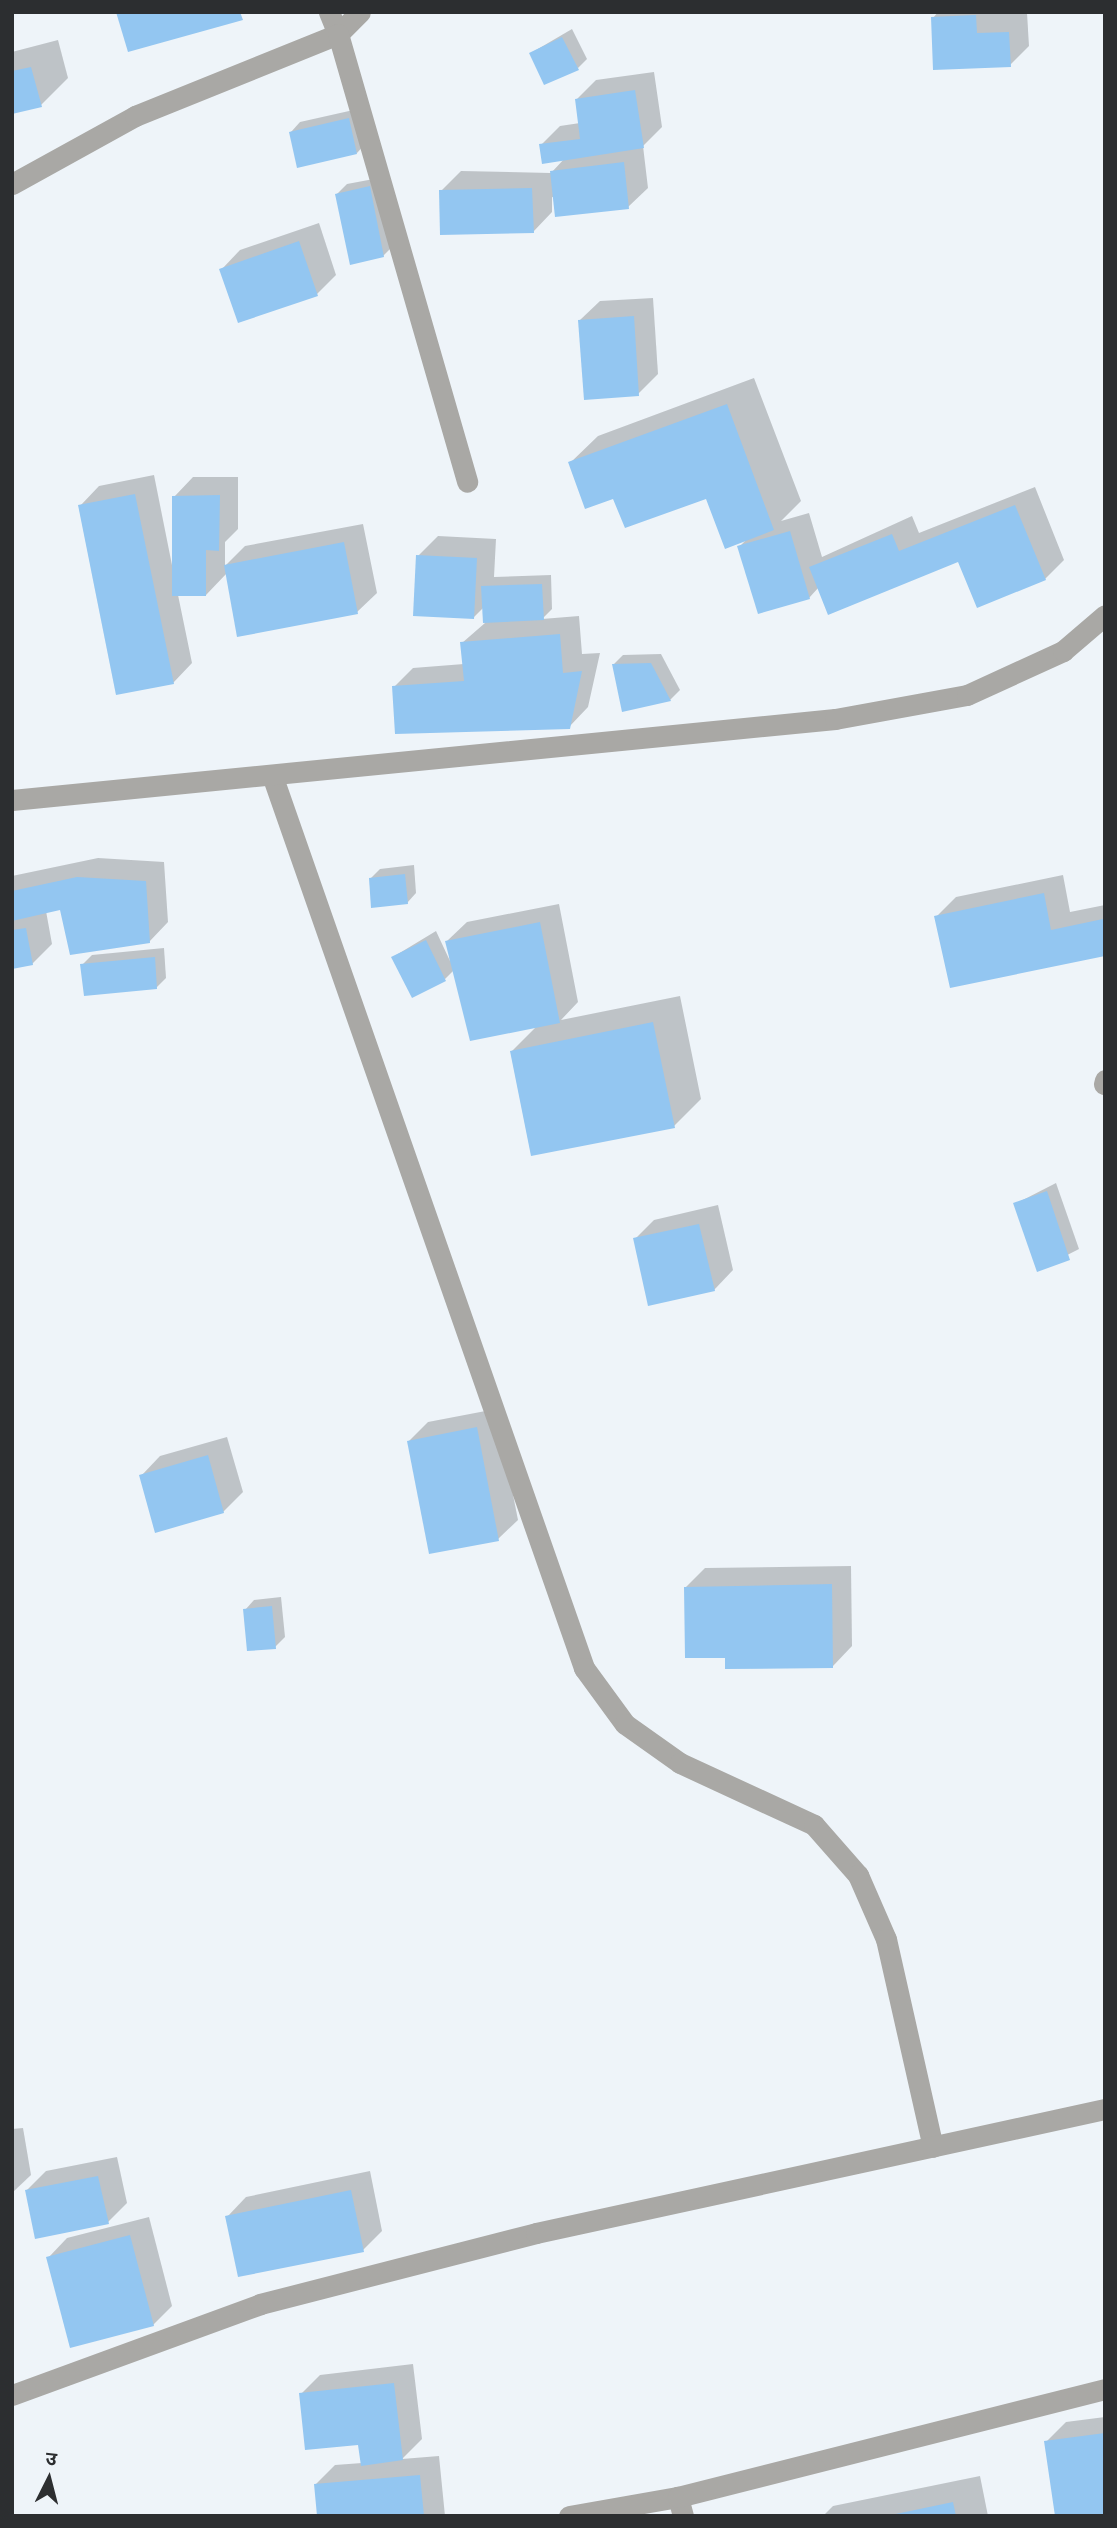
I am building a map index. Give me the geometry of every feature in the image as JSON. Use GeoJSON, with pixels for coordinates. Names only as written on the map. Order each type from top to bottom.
{"type":"FeatureCollection","features":[{"type":"Feature","properties":{"kind":"street"},"geometry":{"type":"LineString","coordinates":[[329,12],[338,34],[467,482]]}},
{"type":"Feature","properties":{"kind":"street"},"geometry":{"type":"LineString","coordinates":[[12,184],[135,116],[338,34],[360,12]]}},
{"type":"Feature","properties":{"kind":"street"},"geometry":{"type":"LineString","coordinates":[[12,800],[835,719],[967,695],[1063,651],[1105,615]]}},
{"type":"Feature","properties":{"kind":"street"},"geometry":{"type":"LineString","coordinates":[[272,775],[584,1668],[625,1724],[680,1763],[814,1825],[858,1875],[886,1939],[933,2147]]}},
{"type":"Feature","properties":{"kind":"street"},"geometry":{"type":"LineString","coordinates":[[12,2395],[260,2304],[536,2233],[1105,2109]]}},
{"type":"Feature","properties":{"kind":"street"},"geometry":{"type":"LineString","coordinates":[[569,2516],[680,2507],[1105,2389]]}},
{"type":"Feature","properties":{"kind":"building"},"geometry":{"type":"Polygon","coordinates":[[[116,12],[240,12],[243,20],[128,52],[116,12]]]}},
{"type":"Feature","properties":{"kind":"building"},"geometry":{"type":"Polygon","coordinates":[[[976,15],[977,33],[1009,32],[1011,67],[933,70],[931,17],[976,15]]]}},
{"type":"Feature","properties":{"kind":"building"},"geometry":{"type":"Polygon","coordinates":[[[562,37],[579,70],[544,85],[529,53],[562,37]]]}},
{"type":"Feature","properties":{"kind":"building"},"geometry":{"type":"Polygon","coordinates":[[[31,67],[42,107],[12,114],[12,71],[31,67]]]}},
{"type":"Feature","properties":{"kind":"building"},"geometry":{"type":"Polygon","coordinates":[[[635,90],[644,148],[542,164],[539,144],[580,139],[575,99],[635,90]]]}},
{"type":"Feature","properties":{"kind":"building"},"geometry":{"type":"Polygon","coordinates":[[[349,118],[357,154],[297,168],[289,132],[349,118]]]}},
{"type":"Feature","properties":{"kind":"building"},"geometry":{"type":"Polygon","coordinates":[[[624,162],[629,209],[555,217],[550,171],[624,162]]]}},
{"type":"Feature","properties":{"kind":"building"},"geometry":{"type":"Polygon","coordinates":[[[370,186],[384,257],[350,265],[335,194],[370,186]]]}},
{"type":"Feature","properties":{"kind":"building"},"geometry":{"type":"Polygon","coordinates":[[[532,188],[534,233],[440,235],[439,190],[532,188]]]}},
{"type":"Feature","properties":{"kind":"building"},"geometry":{"type":"Polygon","coordinates":[[[299,241],[318,296],[238,323],[219,269],[299,241]]]}},
{"type":"Feature","properties":{"kind":"building"},"geometry":{"type":"Polygon","coordinates":[[[634,316],[639,396],[584,400],[578,320],[634,316]]]}},
{"type":"Feature","properties":{"kind":"building"},"geometry":{"type":"Polygon","coordinates":[[[727,404],[774,530],[725,549],[706,499],[625,528],[613,499],[585,509],[568,462],[727,404]]]}},
{"type":"Feature","properties":{"kind":"building"},"geometry":{"type":"Polygon","coordinates":[[[135,494],[174,684],[116,695],[78,505],[135,494]]]}},
{"type":"Feature","properties":{"kind":"building"},"geometry":{"type":"Polygon","coordinates":[[[220,495],[219,551],[206,550],[206,596],[172,596],[172,496],[220,495]]]}},
{"type":"Feature","properties":{"kind":"building"},"geometry":{"type":"Polygon","coordinates":[[[1015,505],[1046,580],[977,608],[958,562],[828,615],[809,567],[892,534],[899,551],[1015,505]]]}},
{"type":"Feature","properties":{"kind":"building"},"geometry":{"type":"Polygon","coordinates":[[[790,531],[810,599],[758,614],[737,546],[790,531]]]}},
{"type":"Feature","properties":{"kind":"building"},"geometry":{"type":"Polygon","coordinates":[[[344,542],[358,614],[237,637],[224,565],[344,542]]]}},
{"type":"Feature","properties":{"kind":"building"},"geometry":{"type":"Polygon","coordinates":[[[416,555],[477,558],[474,619],[413,616],[416,555]]]}},
{"type":"Feature","properties":{"kind":"building"},"geometry":{"type":"Polygon","coordinates":[[[542,584],[544,620],[483,623],[481,586],[542,584]]]}},
{"type":"Feature","properties":{"kind":"building"},"geometry":{"type":"Polygon","coordinates":[[[560,634],[563,673],[582,671],[570,729],[395,734],[392,686],[464,681],[460,642],[560,634]]]}},
{"type":"Feature","properties":{"kind":"building"},"geometry":{"type":"Polygon","coordinates":[[[651,663],[671,701],[622,712],[612,664],[651,663]]]}},
{"type":"Feature","properties":{"kind":"building"},"geometry":{"type":"Polygon","coordinates":[[[405,874],[408,904],[371,908],[369,878],[405,874]]]}},
{"type":"Feature","properties":{"kind":"building"},"geometry":{"type":"Polygon","coordinates":[[[77,877],[146,881],[150,943],[70,955],[60,910],[12,921],[12,891],[77,877]]]}},
{"type":"Feature","properties":{"kind":"building"},"geometry":{"type":"Polygon","coordinates":[[[1044,893],[1051,930],[1103,919],[1105,956],[950,988],[934,916],[1044,893]]]}},
{"type":"Feature","properties":{"kind":"building"},"geometry":{"type":"Polygon","coordinates":[[[540,922],[560,1023],[470,1041],[445,941],[540,922]]]}},
{"type":"Feature","properties":{"kind":"building"},"geometry":{"type":"Polygon","coordinates":[[[26,928],[33,965],[12,969],[12,930],[26,928]]]}},
{"type":"Feature","properties":{"kind":"building"},"geometry":{"type":"Polygon","coordinates":[[[426,940],[446,981],[412,998],[391,957],[426,940]]]}},
{"type":"Feature","properties":{"kind":"building"},"geometry":{"type":"Polygon","coordinates":[[[155,957],[157,989],[84,996],[80,964],[155,957]]]}},
{"type":"Feature","properties":{"kind":"building"},"geometry":{"type":"Polygon","coordinates":[[[653,1022],[675,1128],[531,1156],[510,1051],[653,1022]]]}},
{"type":"Feature","properties":{"kind":"building"},"geometry":{"type":"Polygon","coordinates":[[[1047,1191],[1070,1260],[1037,1272],[1013,1203],[1047,1191]]]}},
{"type":"Feature","properties":{"kind":"building"},"geometry":{"type":"Polygon","coordinates":[[[699,1224],[715,1291],[648,1306],[633,1238],[699,1224]]]}},
{"type":"Feature","properties":{"kind":"building"},"geometry":{"type":"Polygon","coordinates":[[[477,1427],[499,1541],[429,1554],[407,1441],[477,1427]]]}},
{"type":"Feature","properties":{"kind":"building"},"geometry":{"type":"Polygon","coordinates":[[[208,1455],[224,1513],[155,1533],[139,1475],[208,1455]]]}},
{"type":"Feature","properties":{"kind":"building"},"geometry":{"type":"Polygon","coordinates":[[[832,1584],[833,1668],[725,1669],[725,1658],[685,1658],[684,1587],[832,1584]]]}},
{"type":"Feature","properties":{"kind":"building"},"geometry":{"type":"Polygon","coordinates":[[[272,1606],[276,1649],[247,1651],[243,1609],[272,1606]]]}},
{"type":"Feature","properties":{"kind":"building"},"geometry":{"type":"Polygon","coordinates":[[[98,2176],[109,2224],[35,2239],[25,2190],[98,2176]]]}},
{"type":"Feature","properties":{"kind":"building"},"geometry":{"type":"Polygon","coordinates":[[[351,2190],[364,2252],[238,2277],[225,2216],[351,2190]]]}},
{"type":"Feature","properties":{"kind":"building"},"geometry":{"type":"Polygon","coordinates":[[[130,2235],[154,2326],[70,2348],[46,2257],[130,2235]]]}},
{"type":"Feature","properties":{"kind":"building"},"geometry":{"type":"Polygon","coordinates":[[[394,2383],[403,2460],[361,2466],[358,2445],[305,2450],[299,2393],[394,2383]]]}},
{"type":"Feature","properties":{"kind":"building"},"geometry":{"type":"Polygon","coordinates":[[[1105,2433],[1105,2515],[1055,2516],[1044,2441],[1105,2433]]]}},
{"type":"Feature","properties":{"kind":"building"},"geometry":{"type":"Polygon","coordinates":[[[420,2475],[424,2516],[317,2516],[314,2484],[420,2475]]]}},
{"type":"Feature","properties":{"kind":"building"},"geometry":{"type":"Polygon","coordinates":[[[953,2502],[956,2516],[891,2516],[891,2515],[953,2502]]]}}]}
